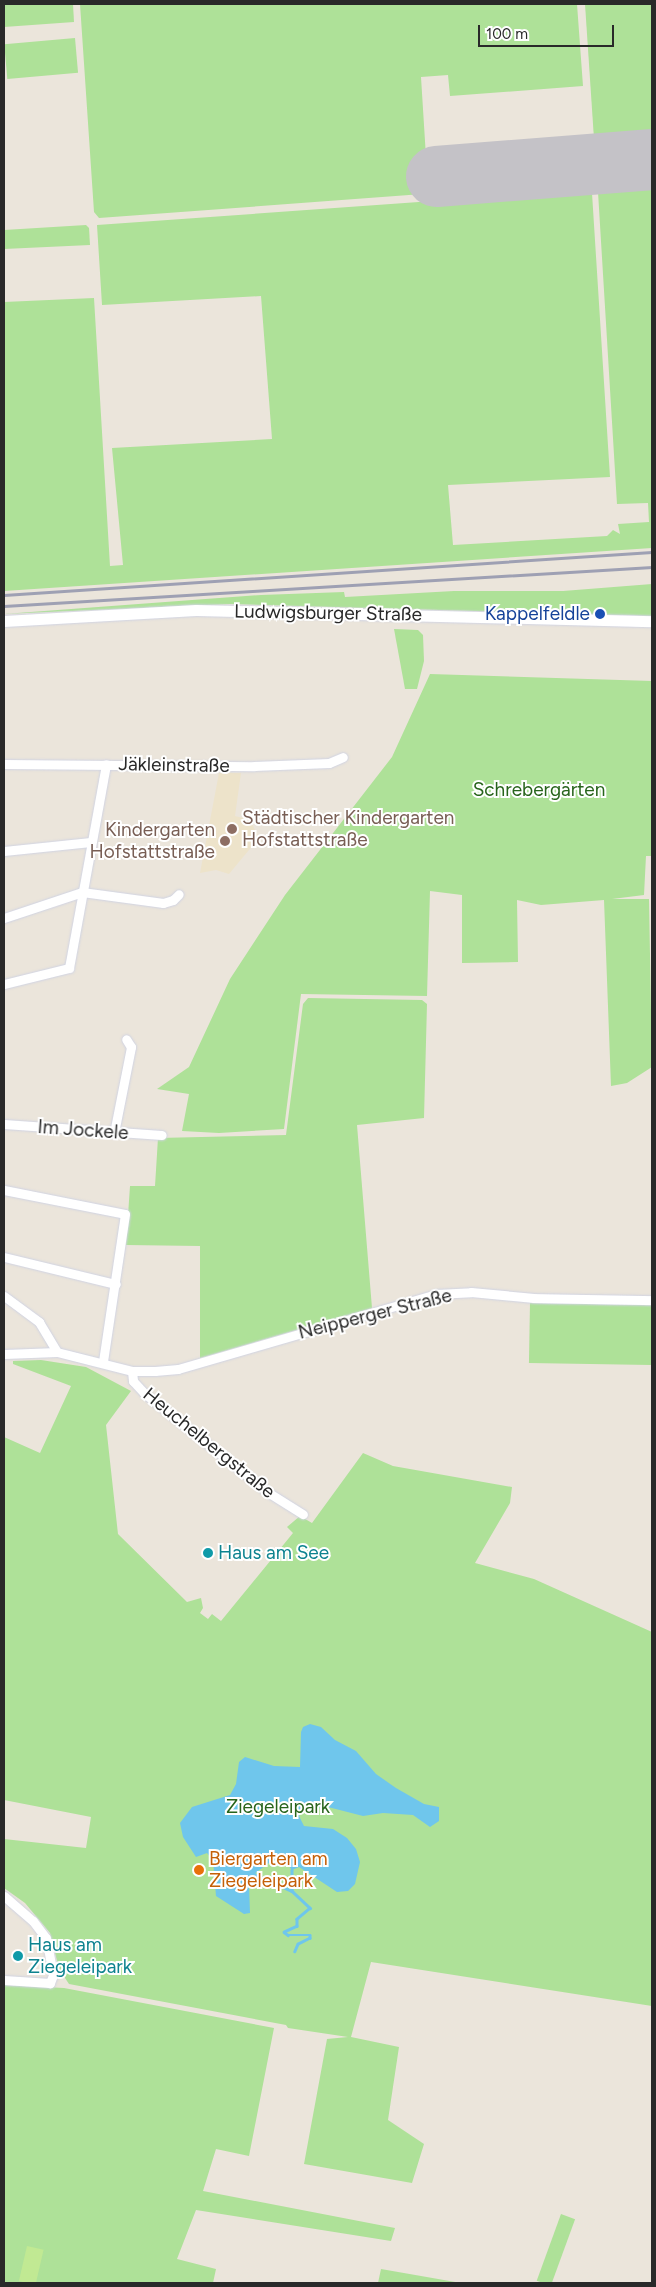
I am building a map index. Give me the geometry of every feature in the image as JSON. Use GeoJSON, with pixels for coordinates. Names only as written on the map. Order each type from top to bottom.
{"type":"FeatureCollection","features":[{"type":"Feature","properties":{"kind":"main road","name":"Ludwigsburger Straße"},"geometry":{"type":"LineString","coordinates":[[4,621],[196,610],[652,621]]}},
{"type":"Feature","properties":{"kind":"street","name":"Jäkleinstraße"},"geometry":{"type":"LineString","coordinates":[[4,764],[256,766],[329,763],[343,757]]}},
{"type":"Feature","properties":{"kind":"street"},"geometry":{"type":"LineString","coordinates":[[4,984],[69,968],[106,764]]}},
{"type":"Feature","properties":{"kind":"street"},"geometry":{"type":"LineString","coordinates":[[4,851],[91,842]]}},
{"type":"Feature","properties":{"kind":"street"},"geometry":{"type":"LineString","coordinates":[[4,918],[82,892],[163,903],[174,900],[179,894]]}},
{"type":"Feature","properties":{"kind":"street"},"geometry":{"type":"LineString","coordinates":[[114,1132],[131,1047],[126,1039]]}},
{"type":"Feature","properties":{"kind":"street","name":"Im Jockele"},"geometry":{"type":"LineString","coordinates":[[4,1124],[162,1134]]}},
{"type":"Feature","properties":{"kind":"street"},"geometry":{"type":"LineString","coordinates":[[4,1190],[122,1212],[116,1284],[103,1362]]}},
{"type":"Feature","properties":{"kind":"street"},"geometry":{"type":"LineString","coordinates":[[4,1257],[116,1284]]}},
{"type":"Feature","properties":{"kind":"street","name":"Neipperger Straße"},"geometry":{"type":"LineString","coordinates":[[132,1371],[178,1369],[436,1294],[471,1292],[534,1298],[652,1300]]}},
{"type":"Feature","properties":{"kind":"street"},"geometry":{"type":"LineString","coordinates":[[4,1296],[39,1322],[57,1352]]}},
{"type":"Feature","properties":{"kind":"street","name":"Heuchelbergstraße"},"geometry":{"type":"LineString","coordinates":[[4,1354],[57,1352],[103,1362],[132,1371],[133,1381],[144,1393],[269,1492],[303,1514]]}},
{"type":"Feature","properties":{"kind":"street"},"geometry":{"type":"LineString","coordinates":[[4,1896],[33,1921],[46,1938],[53,1975],[50,1983],[4,1980]]}},
{"type":"Feature","properties":{"kind":"shaded area","name":"Städtischer Kindergarten Hofstattstraße"},"geometry":{"type":"Polygon","coordinates":[[[219,773],[241,773],[235,816],[250,820],[259,838],[229,874],[216,870],[200,873],[219,773]]]}},
{"type":"Feature","properties":{"kind":"green space"},"geometry":{"type":"Polygon","coordinates":[[[4,4],[73,4],[74,22],[4,27],[4,4]]]}},
{"type":"Feature","properties":{"kind":"green space"},"geometry":{"type":"Polygon","coordinates":[[[80,4],[577,4],[583,86],[450,96],[448,75],[421,77],[426,157],[587,148],[590,176],[586,182],[99,218],[94,212],[80,4]]]}},
{"type":"Feature","properties":{"kind":"green space"},"geometry":{"type":"Polygon","coordinates":[[[585,4],[652,4],[652,179],[597,184],[585,4]]]}},
{"type":"Feature","properties":{"kind":"green space"},"geometry":{"type":"Polygon","coordinates":[[[75,38],[78,73],[7,79],[4,44],[75,38]]]}},
{"type":"Feature","properties":{"kind":"green space"},"geometry":{"type":"Polygon","coordinates":[[[652,188],[652,548],[4,591],[4,302],[94,298],[110,566],[123,565],[112,448],[272,439],[261,296],[102,305],[97,225],[588,190],[592,193],[610,477],[448,485],[453,545],[607,536],[613,530],[620,534],[618,524],[649,522],[648,503],[617,504],[598,192],[652,188]]]}},
{"type":"Feature","properties":{"kind":"green space"},"geometry":{"type":"Polygon","coordinates":[[[86,225],[89,228],[90,245],[4,249],[4,230],[86,225]]]}},
{"type":"Feature","properties":{"kind":"green space"},"geometry":{"type":"Polygon","coordinates":[[[652,584],[652,616],[230,604],[4,614],[261,595],[344,592],[345,597],[454,591],[563,591],[652,584]]]}},
{"type":"Feature","properties":{"kind":"green space"},"geometry":{"type":"Polygon","coordinates":[[[394,629],[418,630],[423,635],[424,661],[417,689],[405,689],[394,629]]]}},
{"type":"Feature","properties":{"kind":"green space","name":"Schrebergärten"},"geometry":{"type":"Polygon","coordinates":[[[430,674],[652,681],[652,856],[646,856],[644,895],[612,899],[649,899],[652,1067],[627,1083],[611,1086],[604,900],[541,905],[517,900],[518,962],[462,963],[462,895],[430,891],[427,996],[301,994],[284,1129],[219,1133],[182,1131],[189,1094],[157,1089],[189,1067],[230,979],[285,895],[392,757],[430,674]]]}},
{"type":"Feature","properties":{"kind":"green space"},"geometry":{"type":"Polygon","coordinates":[[[308,998],[422,1000],[427,1004],[424,1118],[357,1125],[372,1308],[200,1358],[200,1246],[126,1245],[130,1186],[155,1186],[158,1138],[286,1135],[303,1004],[308,998]]]}},
{"type":"Feature","properties":{"kind":"green space"},"geometry":{"type":"Polygon","coordinates":[[[530,1303],[652,1305],[651,1365],[529,1363],[530,1303]]]}},
{"type":"Feature","properties":{"kind":"green space","name":"Ziegeleipark"},"geometry":{"type":"Polygon","coordinates":[[[41,1360],[86,1367],[131,1391],[106,1425],[118,1534],[187,1602],[201,1598],[203,1608],[200,1613],[208,1619],[212,1614],[221,1621],[293,1533],[287,1527],[300,1516],[312,1523],[363,1453],[393,1466],[512,1487],[510,1503],[475,1563],[534,1579],[652,1632],[652,2006],[371,1962],[351,2037],[399,2047],[388,2120],[424,2144],[412,2183],[304,2164],[327,2039],[348,2037],[288,2028],[286,2025],[69,1984],[59,1969],[50,1933],[25,1903],[4,1888],[4,1839],[86,1848],[91,1817],[4,1800],[4,1437],[40,1453],[71,1386],[13,1364],[13,1361],[41,1360]]]}},
{"type":"Feature","properties":{"kind":"green space"},"geometry":{"type":"Polygon","coordinates":[[[4,1985],[64,1988],[274,2028],[249,2156],[216,2149],[203,2191],[395,2228],[391,2241],[196,2210],[177,2259],[216,2269],[213,2283],[4,2283],[4,1985]]]}},
{"type":"Feature","properties":{"kind":"green space"},"geometry":{"type":"Polygon","coordinates":[[[561,2214],[575,2219],[552,2283],[537,2281],[561,2214]]]}},
{"type":"Feature","properties":{"kind":"green space"},"geometry":{"type":"Polygon","coordinates":[[[27,2246],[44,2250],[36,2283],[19,2281],[27,2246]]]}},
{"type":"Feature","properties":{"kind":"green space"},"geometry":{"type":"Polygon","coordinates":[[[381,2269],[461,2283],[378,2283],[381,2269]]]}},
{"type":"Feature","properties":{"kind":"water"},"geometry":{"type":"Polygon","coordinates":[[[310,1724],[321,1727],[335,1740],[356,1751],[376,1774],[396,1788],[424,1804],[439,1807],[439,1821],[430,1827],[413,1815],[383,1813],[363,1816],[328,1807],[305,1808],[299,1816],[304,1826],[333,1829],[347,1838],[356,1849],[360,1862],[355,1884],[348,1891],[337,1892],[299,1867],[292,1870],[283,1859],[273,1860],[254,1874],[249,1884],[250,1913],[244,1914],[216,1896],[213,1860],[207,1853],[196,1857],[183,1837],[180,1823],[192,1807],[230,1795],[236,1784],[239,1762],[245,1757],[274,1766],[300,1767],[301,1732],[303,1727],[310,1724]]]}},
{"type":"Feature","properties":{"kind":"waterway"},"geometry":{"type":"LineString","coordinates":[[292,1870],[292,1891],[310,1908],[297,1919],[297,1926],[284,1932],[288,1935],[310,1935],[310,1938],[298,1944],[295,1951]]}},
{"type":"Feature","properties":{"kind":"waterway"},"geometry":{"type":"LineString","coordinates":[[254,1874],[292,1891]]}},
{"type":"Feature","properties":{"kind":"runway"},"geometry":{"type":"LineString","coordinates":[[436,176],[652,159]]}},
{"type":"Feature","properties":{"kind":"railway"},"geometry":{"type":"LineString","coordinates":[[4,595],[652,552]]}},
{"type":"Feature","properties":{"kind":"railway"},"geometry":{"type":"LineString","coordinates":[[4,606],[652,567]]}},
{"type":"Feature","properties":{"kind":"place","name":"Kappelfeldle"},"geometry":{"type":"Point","coordinates":[600,614]}},
{"type":"Feature","properties":{"kind":"place","name":"Städtischer Kindergarten Hofstattstraße"},"geometry":{"type":"Point","coordinates":[232,829]}},
{"type":"Feature","properties":{"kind":"place","name":"Kindergarten Hofstattstraße"},"geometry":{"type":"Point","coordinates":[225,841]}},
{"type":"Feature","properties":{"kind":"place","name":"Haus am See"},"geometry":{"type":"Point","coordinates":[208,1553]}},
{"type":"Feature","properties":{"kind":"place","name":"Biergarten am Ziegeleipark"},"geometry":{"type":"Point","coordinates":[199,1870]}},
{"type":"Feature","properties":{"kind":"place","name":"Haus am Ziegeleipark"},"geometry":{"type":"Point","coordinates":[18,1956]}}]}
